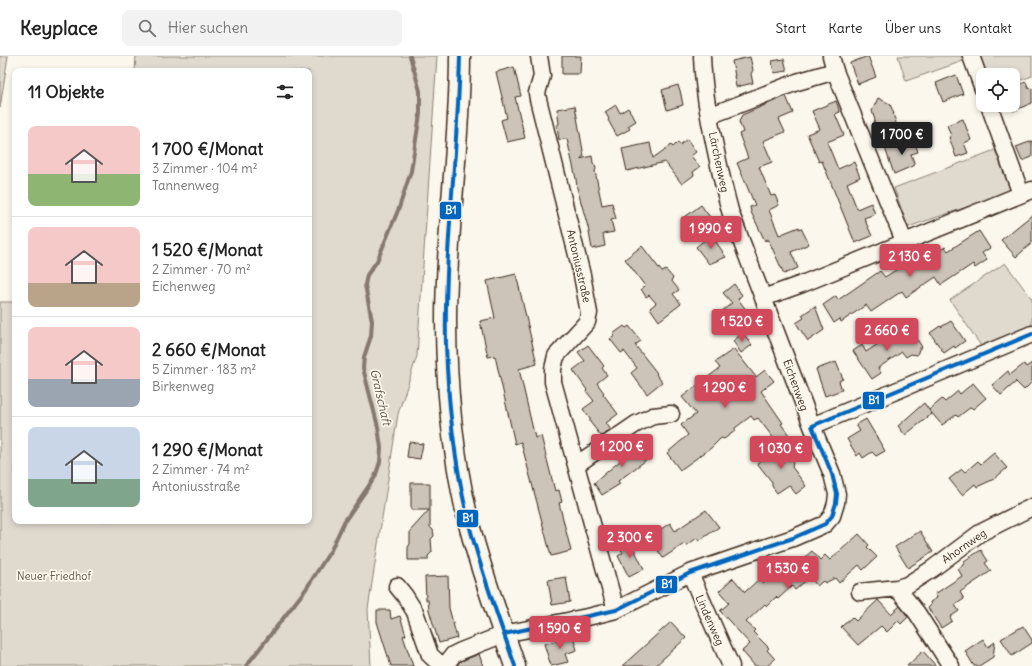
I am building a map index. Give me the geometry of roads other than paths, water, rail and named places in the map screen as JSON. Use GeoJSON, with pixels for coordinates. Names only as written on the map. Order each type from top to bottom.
{"type":"FeatureCollection","features":[{"type":"Feature","properties":{"kind":"street"},"geometry":{"type":"LineString","coordinates":[[460,56],[456,157],[446,312],[450,404],[469,524],[491,597],[515,666]]}},
{"type":"Feature","properties":{"kind":"street","name":"Antoniusstraße"},"geometry":{"type":"LineString","coordinates":[[539,56],[542,76],[537,93],[538,99],[582,274],[589,313],[587,322],[556,356],[553,369],[553,382],[616,610]]}},
{"type":"Feature","properties":{"kind":"street","name":"Lärchenweg"},"geometry":{"type":"LineString","coordinates":[[702,56],[709,116],[727,201],[764,298]]}},
{"type":"Feature","properties":{"kind":"street"},"geometry":{"type":"LineString","coordinates":[[971,56],[976,70]]}},
{"type":"Feature","properties":{"kind":"street"},"geometry":{"type":"LineString","coordinates":[[833,63],[904,241]]}},
{"type":"Feature","properties":{"kind":"street","name":"Lärchenweg"},"geometry":{"type":"LineString","coordinates":[[709,116],[797,82],[833,63]]}},
{"type":"Feature","properties":{"kind":"street"},"geometry":{"type":"LineString","coordinates":[[764,298],[802,284],[1027,192],[992,112]]}},
{"type":"Feature","properties":{"kind":"street","name":"Eichenweg"},"geometry":{"type":"LineString","coordinates":[[443,666],[453,655],[504,634],[616,610],[690,573],[793,538],[824,524],[832,516],[837,494],[832,474],[812,426],[764,298]]}},
{"type":"Feature","properties":{"kind":"street"},"geometry":{"type":"LineString","coordinates":[[812,426],[1032,334]]}},
{"type":"Feature","properties":{"kind":"street"},"geometry":{"type":"LineString","coordinates":[[576,465],[636,424],[653,416],[671,414]]}},
{"type":"Feature","properties":{"kind":"street","name":"Ahornweg"},"geometry":{"type":"LineString","coordinates":[[860,592],[897,588],[907,585],[932,569],[980,533],[1032,507]]}},
{"type":"Feature","properties":{"kind":"street","name":"Lindenweg"},"geometry":{"type":"LineString","coordinates":[[690,573],[731,666]]}},
{"type":"Feature","properties":{"kind":"street"},"geometry":{"type":"LineString","coordinates":[[397,586],[415,612],[430,655],[443,666]]}},
{"type":"Feature","properties":{"kind":"street"},"geometry":{"type":"LineString","coordinates":[[897,588],[917,613],[951,666]]}},
{"type":"Feature","properties":{"kind":"waterway","name":"Grafschaft"},"geometry":{"type":"LineString","coordinates":[[246,666],[306,589],[331,550],[344,522],[375,477],[380,462],[381,448],[378,427],[363,368],[364,357],[371,336],[372,321],[365,285],[367,275],[377,261],[399,208],[411,171],[420,114],[420,91],[410,56]]}},
{"type":"Feature","properties":{"kind":"park label","name":"Neuer Friedhof"},"geometry":{"type":"Point","coordinates":[54,576]}}]}
